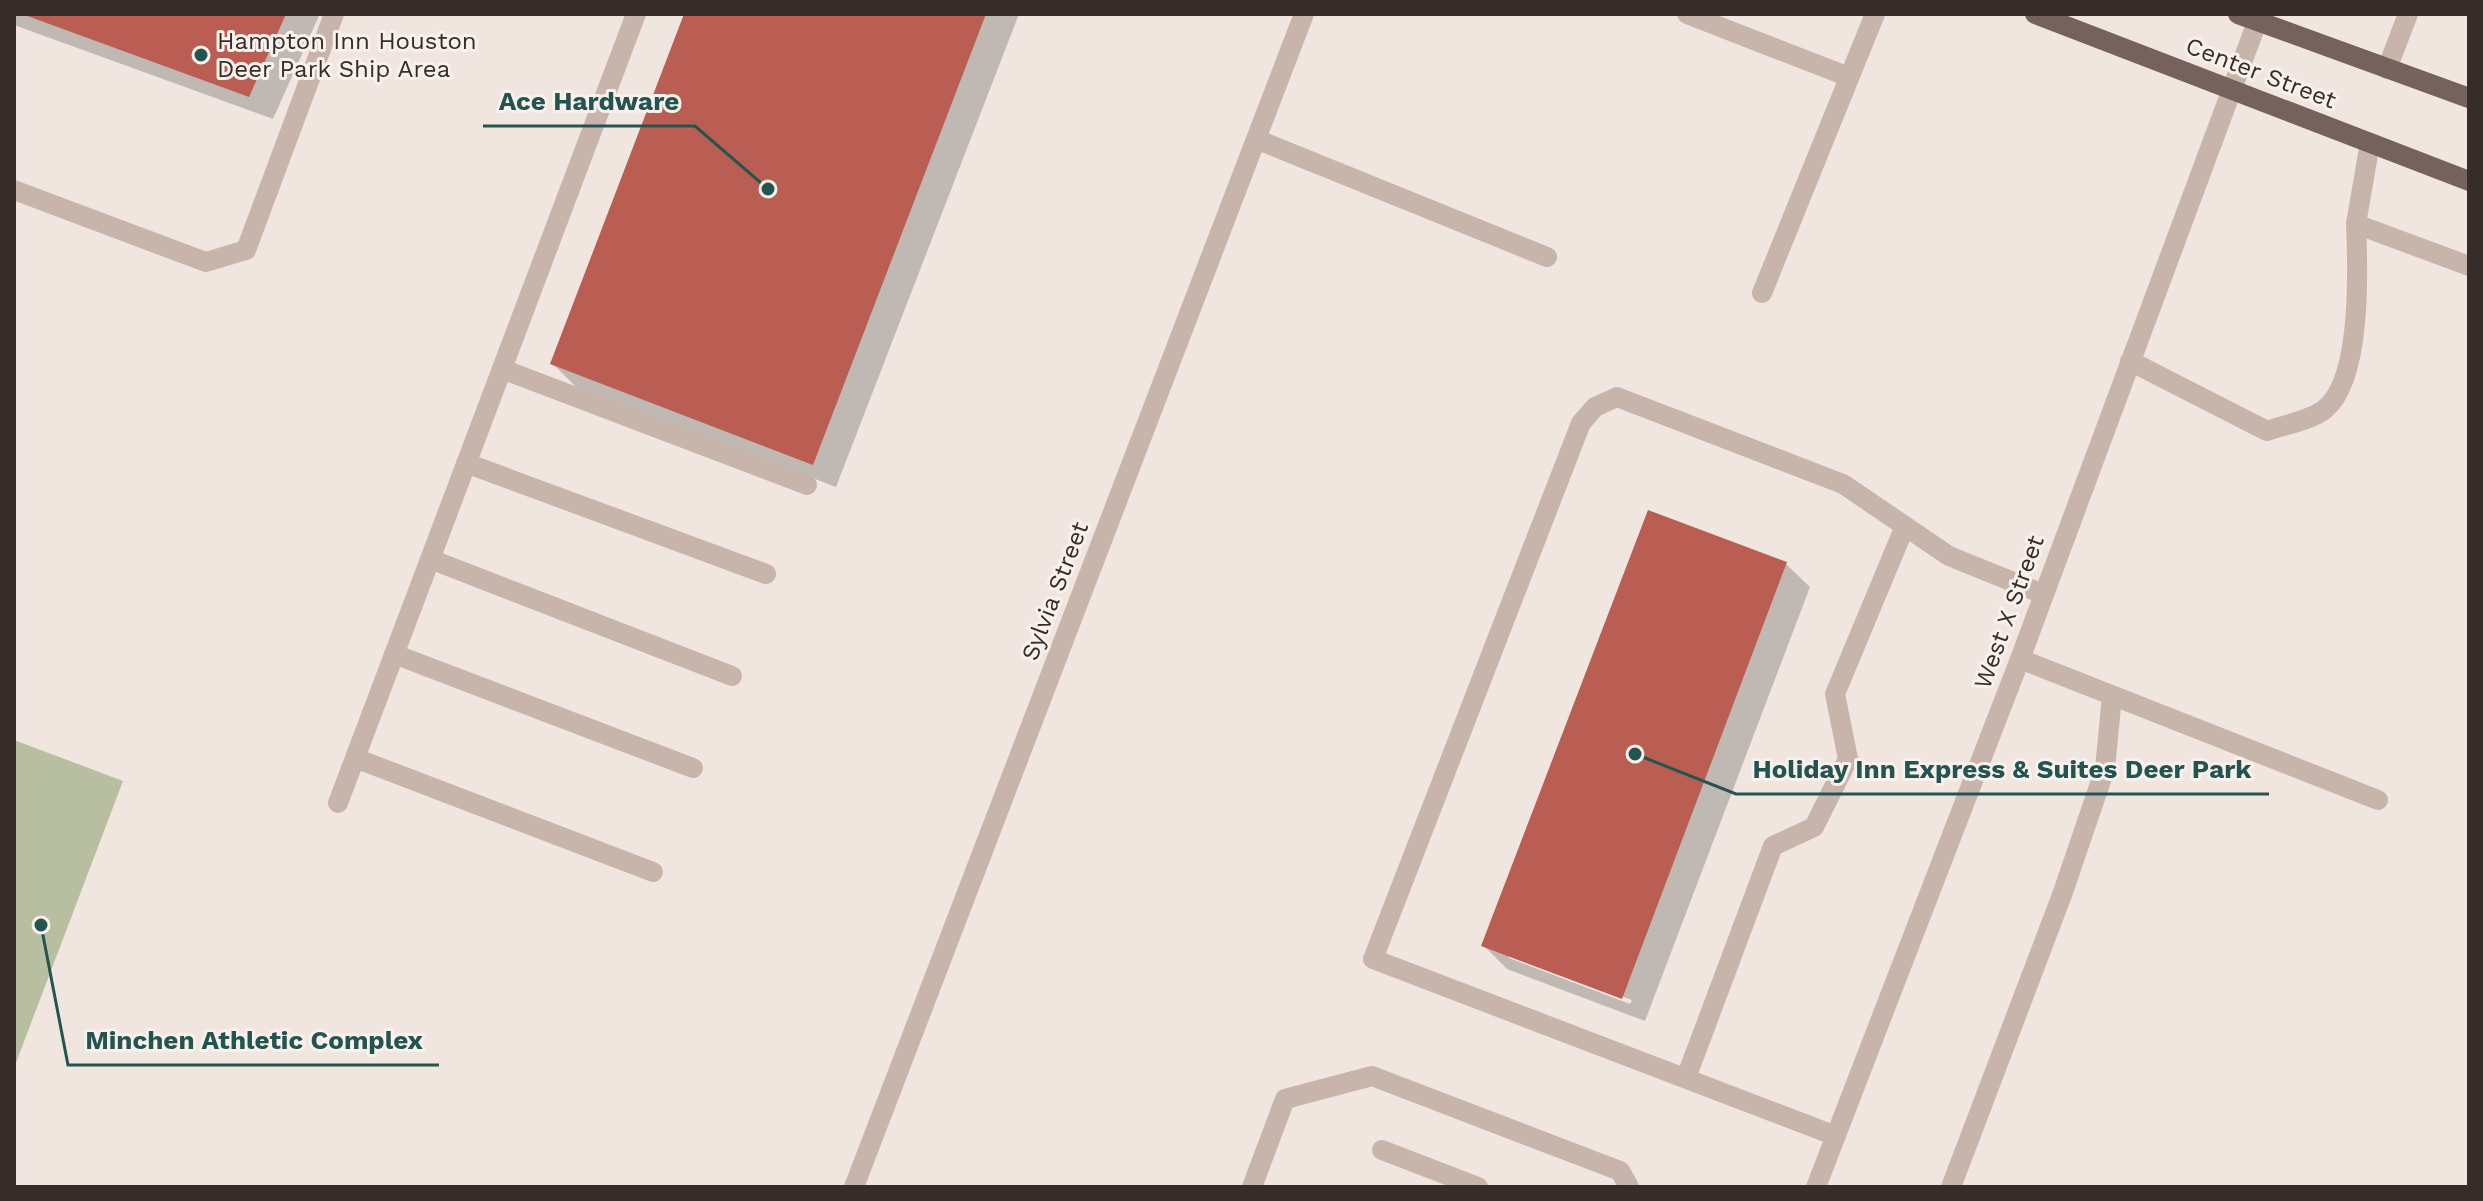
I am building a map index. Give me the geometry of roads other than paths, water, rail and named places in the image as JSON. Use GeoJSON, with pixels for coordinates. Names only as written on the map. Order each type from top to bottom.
{"type":"FeatureCollection","features":[{"type":"Feature","properties":{"kind":"main road","name":"Center Street"},"geometry":{"type":"LineString","coordinates":[[2035,14],[2469,181]]}},
{"type":"Feature","properties":{"kind":"main road","name":"Center Street"},"geometry":{"type":"LineString","coordinates":[[2252,16],[2469,98]]}},
{"type":"Feature","properties":{"kind":"street"},"geometry":{"type":"LineString","coordinates":[[14,190],[206,262],[246,250],[334,14]]}},
{"type":"Feature","properties":{"kind":"street"},"geometry":{"type":"LineString","coordinates":[[338,803],[636,14]]}},
{"type":"Feature","properties":{"kind":"street","name":"Sylvia Street"},"geometry":{"type":"LineString","coordinates":[[854,1187],[1304,14]]}},
{"type":"Feature","properties":{"kind":"street"},"geometry":{"type":"LineString","coordinates":[[1687,14],[1849,77]]}},
{"type":"Feature","properties":{"kind":"street"},"geometry":{"type":"LineString","coordinates":[[1762,293],[1875,14]]}},
{"type":"Feature","properties":{"kind":"street"},"geometry":{"type":"LineString","coordinates":[[2387,69],[2408,14]]}},
{"type":"Feature","properties":{"kind":"street","name":"West X Street"},"geometry":{"type":"LineString","coordinates":[[1816,1187],[2020,659],[2245,52],[2252,16]]}},
{"type":"Feature","properties":{"kind":"street"},"geometry":{"type":"LineString","coordinates":[[1256,139],[1547,257]]}},
{"type":"Feature","properties":{"kind":"street"},"geometry":{"type":"LineString","coordinates":[[2130,361],[2267,431],[2325,410],[2344,383],[2358,304],[2356,224],[2370,143]]}},
{"type":"Feature","properties":{"kind":"street"},"geometry":{"type":"LineString","coordinates":[[2356,224],[2469,266]]}},
{"type":"Feature","properties":{"kind":"street"},"geometry":{"type":"LineString","coordinates":[[502,369],[807,485]]}},
{"type":"Feature","properties":{"kind":"street"},"geometry":{"type":"LineString","coordinates":[[1836,1136],[1373,959],[1576,436],[1595,407],[1617,397],[1843,484],[1949,556],[2043,594]]}},
{"type":"Feature","properties":{"kind":"street"},"geometry":{"type":"LineString","coordinates":[[466,463],[766,574]]}},
{"type":"Feature","properties":{"kind":"street"},"geometry":{"type":"LineString","coordinates":[[1686,1078],[1773,846],[1814,827],[1848,759],[1835,694],[1905,526]]}},
{"type":"Feature","properties":{"kind":"street"},"geometry":{"type":"LineString","coordinates":[[430,559],[732,676]]}},
{"type":"Feature","properties":{"kind":"street"},"geometry":{"type":"LineString","coordinates":[[394,654],[693,768]]}},
{"type":"Feature","properties":{"kind":"street"},"geometry":{"type":"LineString","coordinates":[[2020,659],[2378,800]]}},
{"type":"Feature","properties":{"kind":"street"},"geometry":{"type":"LineString","coordinates":[[1951,1187],[2062,895],[2105,769],[2112,696]]}},
{"type":"Feature","properties":{"kind":"street"},"geometry":{"type":"LineString","coordinates":[[355,758],[653,872]]}},
{"type":"Feature","properties":{"kind":"street"},"geometry":{"type":"LineString","coordinates":[[1252,1187],[1285,1099],[1372,1076],[1620,1171],[1629,1187]]}},
{"type":"Feature","properties":{"kind":"street"},"geometry":{"type":"LineString","coordinates":[[1382,1150],[1478,1187]]}},
{"type":"Feature","properties":{"kind":"place","name":"Hampton Inn Houston Deer Park Ship Area"},"geometry":{"type":"Point","coordinates":[201,55]}},
{"type":"Feature","properties":{"kind":"place","name":"Ace Hardware"},"geometry":{"type":"Point","coordinates":[768,189]}},
{"type":"Feature","properties":{"kind":"place","name":"Holiday Inn Express & Suites Deer Park"},"geometry":{"type":"Point","coordinates":[1635,754]}},
{"type":"Feature","properties":{"kind":"place","name":"Minchen Athletic Complex"},"geometry":{"type":"Point","coordinates":[41,925]}}]}
